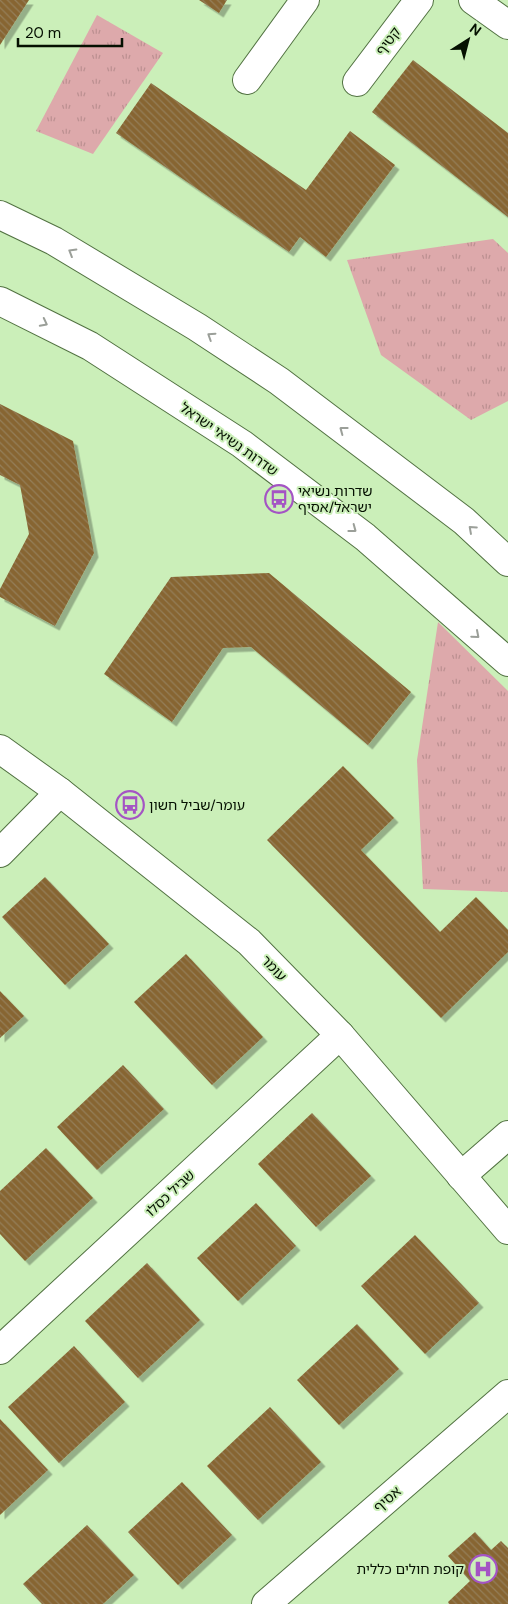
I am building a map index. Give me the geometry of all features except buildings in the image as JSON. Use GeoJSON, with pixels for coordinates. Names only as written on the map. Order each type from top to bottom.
{"type":"FeatureCollection","features":[{"type":"Feature","properties":{"kind":"street"},"geometry":{"type":"LineString","coordinates":[[247,80],[305,0]]}},
{"type":"Feature","properties":{"kind":"street","name":"קטיף"},"geometry":{"type":"LineString","coordinates":[[357,82],[420,0]]}},
{"type":"Feature","properties":{"kind":"street"},"geometry":{"type":"LineString","coordinates":[[473,0],[508,26]]}},
{"type":"Feature","properties":{"kind":"street"},"geometry":{"type":"LineString","coordinates":[[0,215],[54,241],[198,327],[279,381],[464,522],[508,562]]}},
{"type":"Feature","properties":{"kind":"street","name":"שדרות נשיאי ישראל"},"geometry":{"type":"LineString","coordinates":[[0,301],[90,346],[242,444],[365,537],[508,662]]}},
{"type":"Feature","properties":{"kind":"street","name":"עומר"},"geometry":{"type":"LineString","coordinates":[[0,749],[60,792],[249,942],[340,1035],[508,1230]]}},
{"type":"Feature","properties":{"kind":"street"},"geometry":{"type":"LineString","coordinates":[[0,853],[60,792]]}},
{"type":"Feature","properties":{"kind":"street","name":"שביל כסלו"},"geometry":{"type":"LineString","coordinates":[[0,1350],[340,1035]]}},
{"type":"Feature","properties":{"kind":"street"},"geometry":{"type":"LineString","coordinates":[[461,1176],[508,1135]]}},
{"type":"Feature","properties":{"kind":"street","name":"אסיף"},"geometry":{"type":"LineString","coordinates":[[266,1604],[508,1394]]}},
{"type":"Feature","properties":{"kind":"green space"},"geometry":{"type":"Polygon","coordinates":[[[97,15],[163,53],[93,154],[36,131],[97,15]]]}},
{"type":"Feature","properties":{"kind":"green space"},"geometry":{"type":"Polygon","coordinates":[[[493,239],[508,253],[508,401],[471,420],[381,355],[347,260],[493,239]]]}},
{"type":"Feature","properties":{"kind":"green space"},"geometry":{"type":"Polygon","coordinates":[[[438,622],[508,691],[508,892],[423,889],[417,760],[438,622]]]}},
{"type":"Feature","properties":{"kind":"place","name":"שדרות נשיאי ישראל/אסיף"},"geometry":{"type":"Point","coordinates":[279,499]}},
{"type":"Feature","properties":{"kind":"place","name":"עומר/שביל חשון"},"geometry":{"type":"Point","coordinates":[130,805]}},
{"type":"Feature","properties":{"kind":"place","name":"קופת חולים כללית"},"geometry":{"type":"Point","coordinates":[483,1569]}}]}
